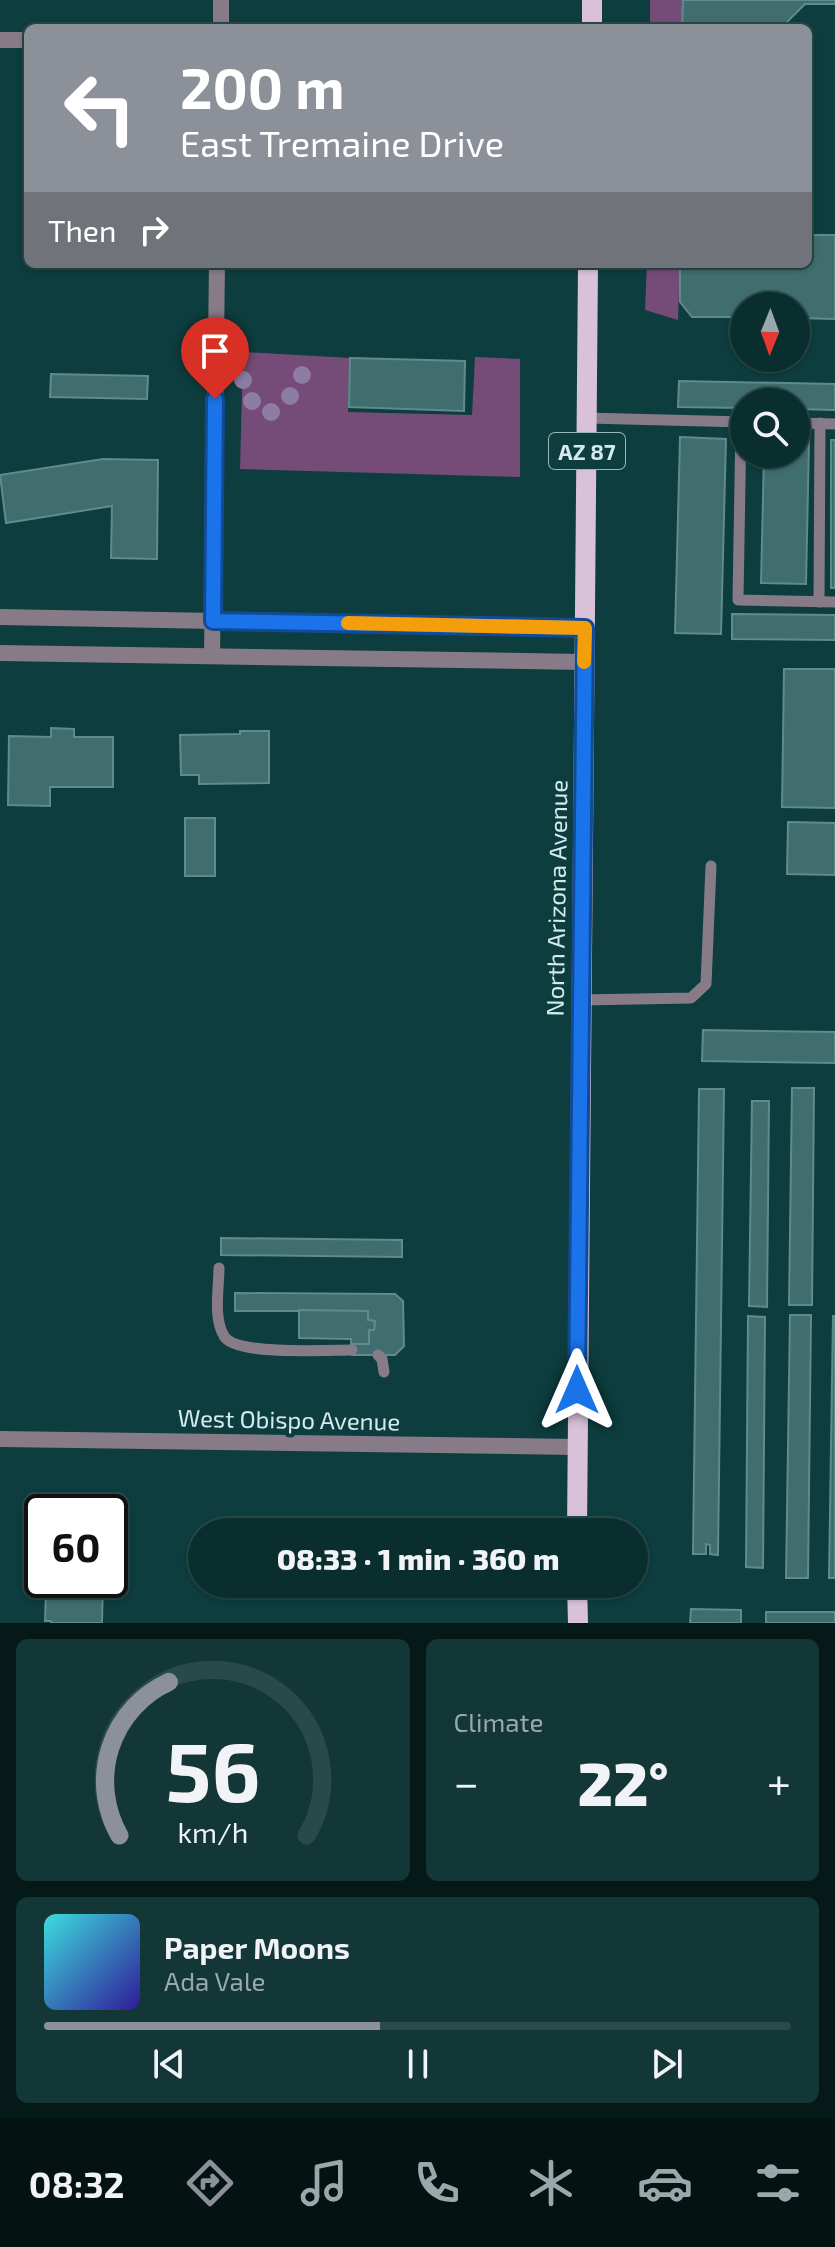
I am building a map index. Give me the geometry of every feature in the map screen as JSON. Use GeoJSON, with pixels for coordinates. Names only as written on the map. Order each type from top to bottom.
{"type":"FeatureCollection","features":[{"type":"Feature","properties":{"kind":"main road"},"geometry":{"type":"LineString","coordinates":[[592,0],[592,24]]}},
{"type":"Feature","properties":{"kind":"main road","name":"North Arizona Avenue"},"geometry":{"type":"LineString","coordinates":[[577,1518],[588,268]]}},
{"type":"Feature","properties":{"kind":"main road"},"geometry":{"type":"LineString","coordinates":[[577,1598],[578,1623]]}},
{"type":"Feature","properties":{"kind":"street"},"geometry":{"type":"LineString","coordinates":[[221,0],[221,24]]}},
{"type":"Feature","properties":{"kind":"street"},"geometry":{"type":"LineString","coordinates":[[0,40],[24,40]]}},
{"type":"Feature","properties":{"kind":"street"},"geometry":{"type":"LineString","coordinates":[[212,656],[217,268]]}},
{"type":"Feature","properties":{"kind":"street"},"geometry":{"type":"LineString","coordinates":[[0,617],[585,628]]}},
{"type":"Feature","properties":{"kind":"street"},"geometry":{"type":"LineString","coordinates":[[0,653],[584,662]]}},
{"type":"Feature","properties":{"kind":"street","name":"West Obispo Avenue"},"geometry":{"type":"LineString","coordinates":[[0,1439],[577,1447]]}},
{"type":"Feature","properties":{"kind":"lane"},"geometry":{"type":"LineString","coordinates":[[587,418],[730,422]]}},
{"type":"Feature","properties":{"kind":"lane"},"geometry":{"type":"LineString","coordinates":[[810,423],[835,424]]}},
{"type":"Feature","properties":{"kind":"lane"},"geometry":{"type":"LineString","coordinates":[[819,602],[820,423]]}},
{"type":"Feature","properties":{"kind":"lane"},"geometry":{"type":"LineString","coordinates":[[741,468],[738,600],[835,602]]}},
{"type":"Feature","properties":{"kind":"lane"},"geometry":{"type":"LineString","coordinates":[[581,1000],[691,998],[706,984],[711,866]]}},
{"type":"Feature","properties":{"kind":"lane"},"geometry":{"type":"LineString","coordinates":[[219,1268],[219,1317],[223,1334],[230,1344],[247,1349],[352,1350]]}},
{"type":"Feature","properties":{"kind":"lane"},"geometry":{"type":"LineString","coordinates":[[378,1355],[382,1359],[384,1372]]}},
{"type":"Feature","properties":{"kind":"shaded area"},"geometry":{"type":"Polygon","coordinates":[[[650,0],[683,0],[682,24],[650,24],[650,0]]]}},
{"type":"Feature","properties":{"kind":"shaded area"},"geometry":{"type":"Polygon","coordinates":[[[647,268],[680,268],[678,320],[645,310],[647,268]]]}},
{"type":"Feature","properties":{"kind":"shaded area"},"geometry":{"type":"Polygon","coordinates":[[[243,352],[350,358],[348,412],[472,415],[475,357],[520,359],[520,477],[240,469],[243,352]]]}},
{"type":"Feature","properties":{"kind":"building"},"geometry":{"type":"Polygon","coordinates":[[[683,0],[835,0],[835,4],[805,4],[785,24],[682,24],[683,0]]]}},
{"type":"Feature","properties":{"kind":"building"},"geometry":{"type":"Polygon","coordinates":[[[812,235],[835,235],[835,319],[810,318],[810,292],[730,292],[730,317],[692,317],[680,302],[680,268],[812,268],[812,235]]]}},
{"type":"Feature","properties":{"kind":"building"},"geometry":{"type":"Polygon","coordinates":[[[350,358],[465,361],[464,411],[349,407],[350,358]]]}},
{"type":"Feature","properties":{"kind":"building"},"geometry":{"type":"Polygon","coordinates":[[[51,374],[148,376],[147,399],[50,397],[51,374]]]}},
{"type":"Feature","properties":{"kind":"building"},"geometry":{"type":"Polygon","coordinates":[[[679,381],[835,384],[835,410],[810,409],[810,388],[730,388],[730,408],[678,407],[679,381]]]}},
{"type":"Feature","properties":{"kind":"building"},"geometry":{"type":"Polygon","coordinates":[[[680,437],[726,439],[721,634],[675,633],[680,437]]]}},
{"type":"Feature","properties":{"kind":"building"},"geometry":{"type":"Polygon","coordinates":[[[831,440],[835,440],[835,588],[831,588],[831,440]]]}},
{"type":"Feature","properties":{"kind":"building"},"geometry":{"type":"Polygon","coordinates":[[[103,459],[158,460],[157,559],[111,558],[112,506],[6,523],[0,475],[103,459]]]}},
{"type":"Feature","properties":{"kind":"building"},"geometry":{"type":"Polygon","coordinates":[[[764,468],[808,468],[806,584],[761,583],[764,468]]]}},
{"type":"Feature","properties":{"kind":"building"},"geometry":{"type":"Polygon","coordinates":[[[732,614],[835,615],[835,640],[732,639],[732,614]]]}},
{"type":"Feature","properties":{"kind":"building"},"geometry":{"type":"Polygon","coordinates":[[[784,669],[835,669],[835,808],[782,807],[784,669]]]}},
{"type":"Feature","properties":{"kind":"building"},"geometry":{"type":"Polygon","coordinates":[[[51,728],[74,729],[74,737],[113,737],[113,787],[50,787],[50,806],[8,805],[9,736],[51,737],[51,728]]]}},
{"type":"Feature","properties":{"kind":"building"},"geometry":{"type":"Polygon","coordinates":[[[240,731],[269,731],[269,783],[199,784],[199,775],[181,775],[180,735],[240,734],[240,731]]]}},
{"type":"Feature","properties":{"kind":"building"},"geometry":{"type":"Polygon","coordinates":[[[185,818],[215,818],[215,876],[185,876],[185,818]]]}},
{"type":"Feature","properties":{"kind":"building"},"geometry":{"type":"Polygon","coordinates":[[[788,822],[835,823],[835,875],[787,874],[788,822]]]}},
{"type":"Feature","properties":{"kind":"building"},"geometry":{"type":"Polygon","coordinates":[[[703,1030],[835,1032],[835,1063],[702,1061],[703,1030]]]}},
{"type":"Feature","properties":{"kind":"building"},"geometry":{"type":"Polygon","coordinates":[[[792,1088],[814,1088],[812,1305],[789,1305],[792,1088]]]}},
{"type":"Feature","properties":{"kind":"building"},"geometry":{"type":"Polygon","coordinates":[[[699,1089],[724,1089],[718,1555],[710,1554],[710,1545],[706,1544],[706,1554],[693,1554],[699,1089]]]}},
{"type":"Feature","properties":{"kind":"building"},"geometry":{"type":"Polygon","coordinates":[[[752,1101],[769,1101],[767,1307],[749,1306],[752,1101]]]}},
{"type":"Feature","properties":{"kind":"building"},"geometry":{"type":"Polygon","coordinates":[[[221,1238],[402,1240],[402,1257],[221,1255],[221,1238]]]}},
{"type":"Feature","properties":{"kind":"building"},"geometry":{"type":"Polygon","coordinates":[[[235,1293],[395,1294],[403,1301],[404,1346],[395,1355],[352,1355],[351,1344],[369,1344],[369,1330],[374,1330],[375,1321],[368,1320],[368,1311],[235,1311],[235,1293]]]}},
{"type":"Feature","properties":{"kind":"building"},"geometry":{"type":"Polygon","coordinates":[[[299,1310],[368,1311],[368,1320],[375,1321],[374,1330],[369,1330],[369,1344],[351,1344],[351,1339],[299,1338],[299,1310]]]}},
{"type":"Feature","properties":{"kind":"building"},"geometry":{"type":"Polygon","coordinates":[[[790,1315],[811,1315],[808,1578],[786,1578],[790,1315]]]}},
{"type":"Feature","properties":{"kind":"building"},"geometry":{"type":"Polygon","coordinates":[[[748,1316],[765,1317],[763,1568],[746,1567],[748,1316]]]}},
{"type":"Feature","properties":{"kind":"building"},"geometry":{"type":"Polygon","coordinates":[[[833,1316],[835,1578],[829,1578],[833,1316]]]}},
{"type":"Feature","properties":{"kind":"building"},"geometry":{"type":"Polygon","coordinates":[[[46,1598],[103,1598],[102,1623],[45,1621],[46,1598]]]}},
{"type":"Feature","properties":{"kind":"building"},"geometry":{"type":"Polygon","coordinates":[[[691,1609],[741,1610],[741,1623],[690,1623],[691,1609]]]}},
{"type":"Feature","properties":{"kind":"building"},"geometry":{"type":"Polygon","coordinates":[[[766,1612],[835,1612],[835,1623],[766,1623],[766,1612]]]}},
{"type":"Feature","properties":{"kind":"slow traffic"},"geometry":{"type":"LineString","coordinates":[[348,623],[585,628],[584,662]]}},
{"type":"Feature","properties":{"kind":"route"},"geometry":{"type":"LineString","coordinates":[[215,399],[213,621],[585,628],[577,1390]]}}]}
